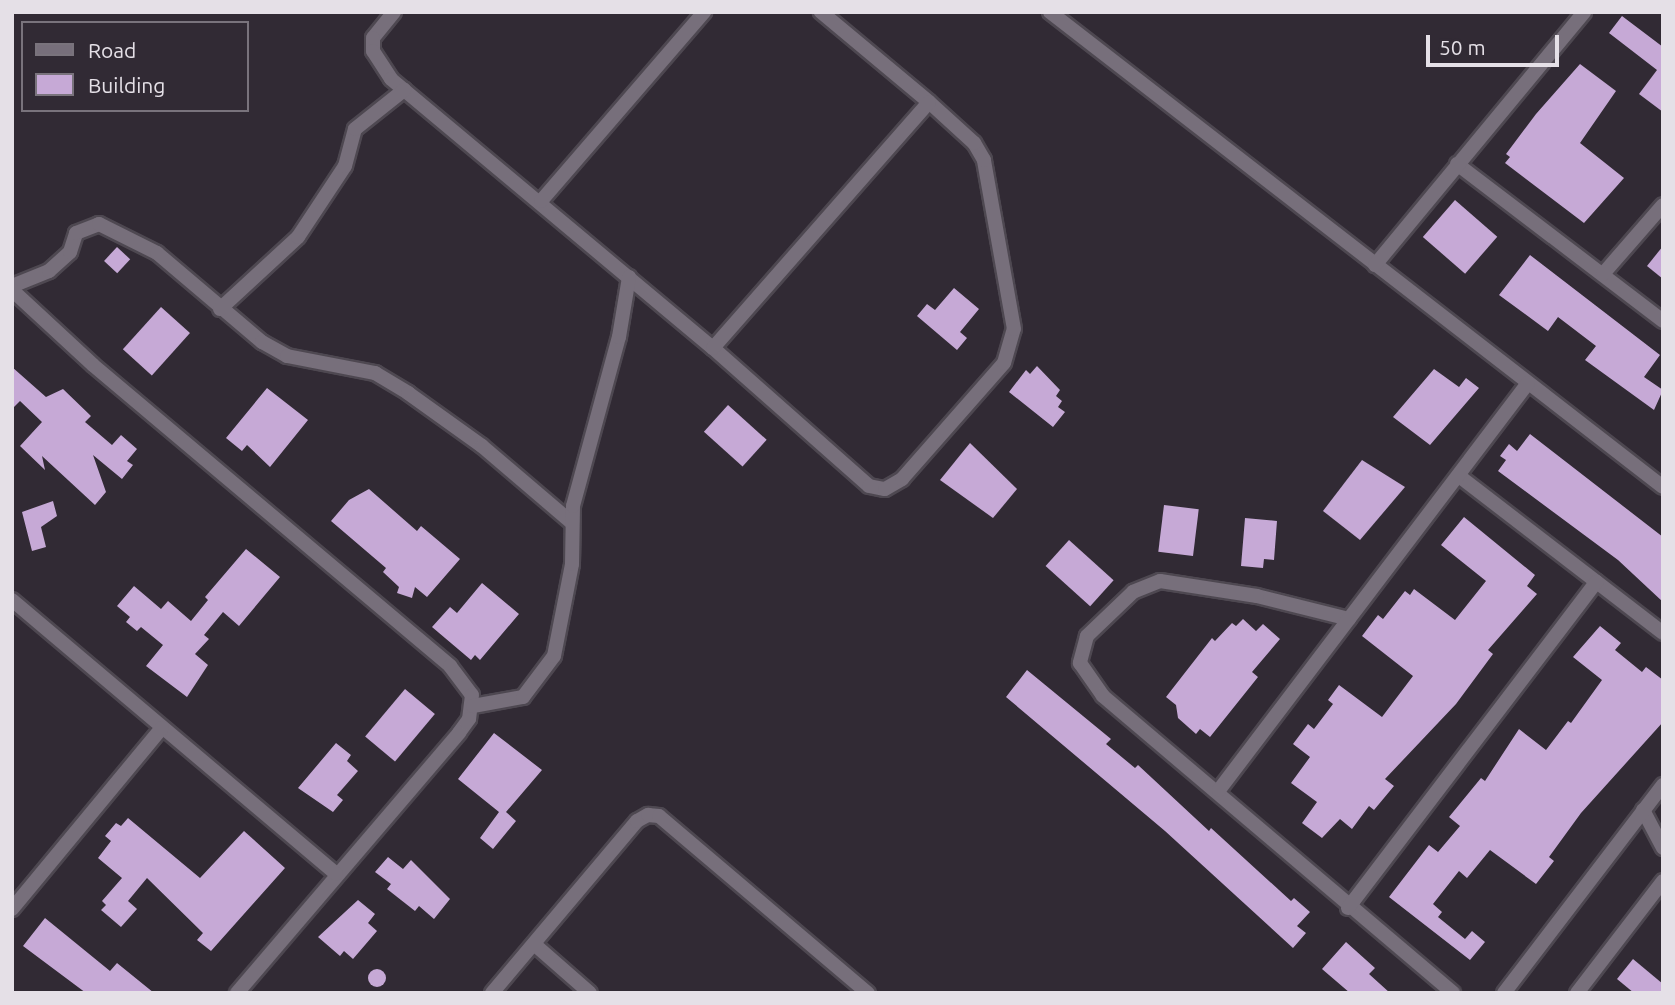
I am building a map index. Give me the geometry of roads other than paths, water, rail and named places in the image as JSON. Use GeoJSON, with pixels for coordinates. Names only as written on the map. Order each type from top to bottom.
{"type":"FeatureCollection","features":[{"type":"Feature","properties":{"kind":"street"},"geometry":{"type":"LineString","coordinates":[[394,12],[373,38],[373,51],[404,90],[541,201],[869,485],[893,486],[1004,363],[1014,329],[985,160],[974,144],[929,102],[821,12]]}},
{"type":"Feature","properties":{"kind":"street"},"geometry":{"type":"LineString","coordinates":[[541,201],[704,12]]}},
{"type":"Feature","properties":{"kind":"street"},"geometry":{"type":"LineString","coordinates":[[1050,12],[1663,487]]}},
{"type":"Feature","properties":{"kind":"street"},"geometry":{"type":"LineString","coordinates":[[1375,265],[1584,12]]}},
{"type":"Feature","properties":{"kind":"street"},"geometry":{"type":"LineString","coordinates":[[220,309],[298,237],[345,166],[355,129],[404,90]]}},
{"type":"Feature","properties":{"kind":"street"},"geometry":{"type":"LineString","coordinates":[[713,348],[929,102]]}},
{"type":"Feature","properties":{"kind":"street"},"geometry":{"type":"LineString","coordinates":[[1457,164],[1663,321]]}},
{"type":"Feature","properties":{"kind":"street"},"geometry":{"type":"LineString","coordinates":[[1603,274],[1663,205]]}},
{"type":"Feature","properties":{"kind":"street"},"geometry":{"type":"LineString","coordinates":[[237,993],[459,733],[473,706],[466,683],[450,666],[93,365],[12,288],[49,271],[70,252],[76,233],[100,224],[158,253],[220,309],[287,356],[375,373],[482,446],[572,523]]}},
{"type":"Feature","properties":{"kind":"street"},"geometry":{"type":"LineString","coordinates":[[473,706],[523,697],[554,656],[572,564],[572,523],[583,456],[619,337],[629,278]]}},
{"type":"Feature","properties":{"kind":"street"},"geometry":{"type":"LineString","coordinates":[[1219,790],[1528,383]]}},
{"type":"Feature","properties":{"kind":"street"},"geometry":{"type":"LineString","coordinates":[[1459,476],[1663,633]]}},
{"type":"Feature","properties":{"kind":"street"},"geometry":{"type":"LineString","coordinates":[[1349,619],[1257,597],[1160,581],[1133,592],[1087,636],[1080,663],[1085,676],[1219,790],[1348,908],[1453,993]]}},
{"type":"Feature","properties":{"kind":"street"},"geometry":{"type":"LineString","coordinates":[[1348,908],[1596,582]]}},
{"type":"Feature","properties":{"kind":"street"},"geometry":{"type":"LineString","coordinates":[[12,600],[337,874]]}},
{"type":"Feature","properties":{"kind":"street"},"geometry":{"type":"LineString","coordinates":[[12,909],[162,728]]}},
{"type":"Feature","properties":{"kind":"street"},"geometry":{"type":"LineString","coordinates":[[1504,993],[1663,785]]}},
{"type":"Feature","properties":{"kind":"street"},"geometry":{"type":"LineString","coordinates":[[1643,810],[1663,848]]}},
{"type":"Feature","properties":{"kind":"street"},"geometry":{"type":"LineString","coordinates":[[492,993],[637,821],[659,816],[868,993]]}},
{"type":"Feature","properties":{"kind":"street"},"geometry":{"type":"LineString","coordinates":[[1577,993],[1663,881]]}},
{"type":"Feature","properties":{"kind":"street"},"geometry":{"type":"LineString","coordinates":[[534,944],[590,993]]}}]}
